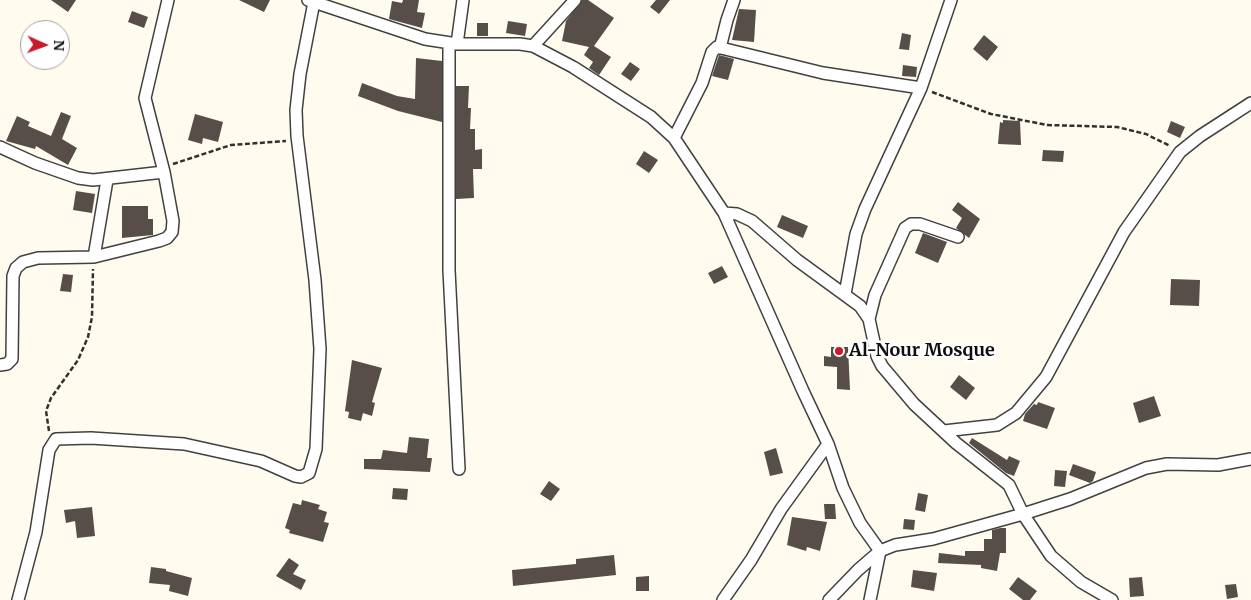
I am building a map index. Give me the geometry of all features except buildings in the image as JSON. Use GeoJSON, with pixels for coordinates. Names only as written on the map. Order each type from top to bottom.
{"type":"FeatureCollection","features":[{"type":"Feature","properties":{"kind":"street"},"geometry":{"type":"LineString","coordinates":[[0,365],[7,364],[12,359],[13,276],[16,268],[28,259],[94,257],[159,241],[170,236],[173,221],[163,170],[145,98],[168,0]]}},
{"type":"Feature","properties":{"kind":"street"},"geometry":{"type":"LineString","coordinates":[[459,469],[449,270],[453,43],[463,0]]}},
{"type":"Feature","properties":{"kind":"street"},"geometry":{"type":"LineString","coordinates":[[533,46],[575,0]]}},
{"type":"Feature","properties":{"kind":"street"},"geometry":{"type":"LineString","coordinates":[[720,48],[726,20],[734,0]]}},
{"type":"Feature","properties":{"kind":"street"},"geometry":{"type":"LineString","coordinates":[[845,294],[851,252],[865,209],[921,88],[951,0]]}},
{"type":"Feature","properties":{"kind":"street"},"geometry":{"type":"LineString","coordinates":[[18,600],[36,532],[52,442],[65,438],[184,444],[260,461],[296,476],[302,477],[309,473],[316,449],[320,349],[315,280],[297,136],[296,110],[311,1],[425,40],[533,46],[573,67],[651,117],[674,138],[724,213],[828,444],[842,488],[860,522],[880,551],[870,600]]}},
{"type":"Feature","properties":{"kind":"street"},"geometry":{"type":"LineString","coordinates":[[674,138],[702,82],[715,48],[823,73],[921,88]]}},
{"type":"Feature","properties":{"kind":"street"},"geometry":{"type":"LineString","coordinates":[[944,432],[997,425],[1016,413],[1046,377],[1124,232],[1180,152],[1200,136],[1251,103]]}},
{"type":"Feature","properties":{"kind":"street"},"geometry":{"type":"LineString","coordinates":[[0,147],[78,178],[107,180],[163,170]]}},
{"type":"Feature","properties":{"kind":"street"},"geometry":{"type":"LineString","coordinates":[[94,257],[107,180]]}},
{"type":"Feature","properties":{"kind":"street"},"geometry":{"type":"LineString","coordinates":[[724,213],[737,214],[752,220],[797,260],[860,306],[869,319],[877,356],[882,366],[914,404],[944,432],[1009,485],[1023,514],[1051,556],[1081,582],[1112,600]]}},
{"type":"Feature","properties":{"kind":"street"},"geometry":{"type":"LineString","coordinates":[[869,319],[878,288],[905,228],[911,224],[920,224],[958,236]]}},
{"type":"Feature","properties":{"kind":"street"},"geometry":{"type":"LineString","coordinates":[[723,600],[751,560],[781,509],[828,444]]}},
{"type":"Feature","properties":{"kind":"street"},"geometry":{"type":"LineString","coordinates":[[829,600],[858,570],[880,551],[895,545],[933,539],[1023,514],[1070,499],[1146,468],[1167,464],[1218,465],[1251,458]]}},
{"type":"Feature","properties":{"kind":"path"},"geometry":{"type":"LineString","coordinates":[[921,88],[991,114],[1047,125],[1096,125],[1135,131],[1161,140],[1180,152]]}},
{"type":"Feature","properties":{"kind":"path"},"geometry":{"type":"LineString","coordinates":[[163,170],[218,148],[282,143],[297,136]]}},
{"type":"Feature","properties":{"kind":"path"},"geometry":{"type":"LineString","coordinates":[[52,442],[46,411],[52,398],[78,360],[88,337],[92,317],[94,257]]}},
{"type":"Feature","properties":{"kind":"place","name":"Al-Nour Mosque"},"geometry":{"type":"Point","coordinates":[839,351]}}]}
